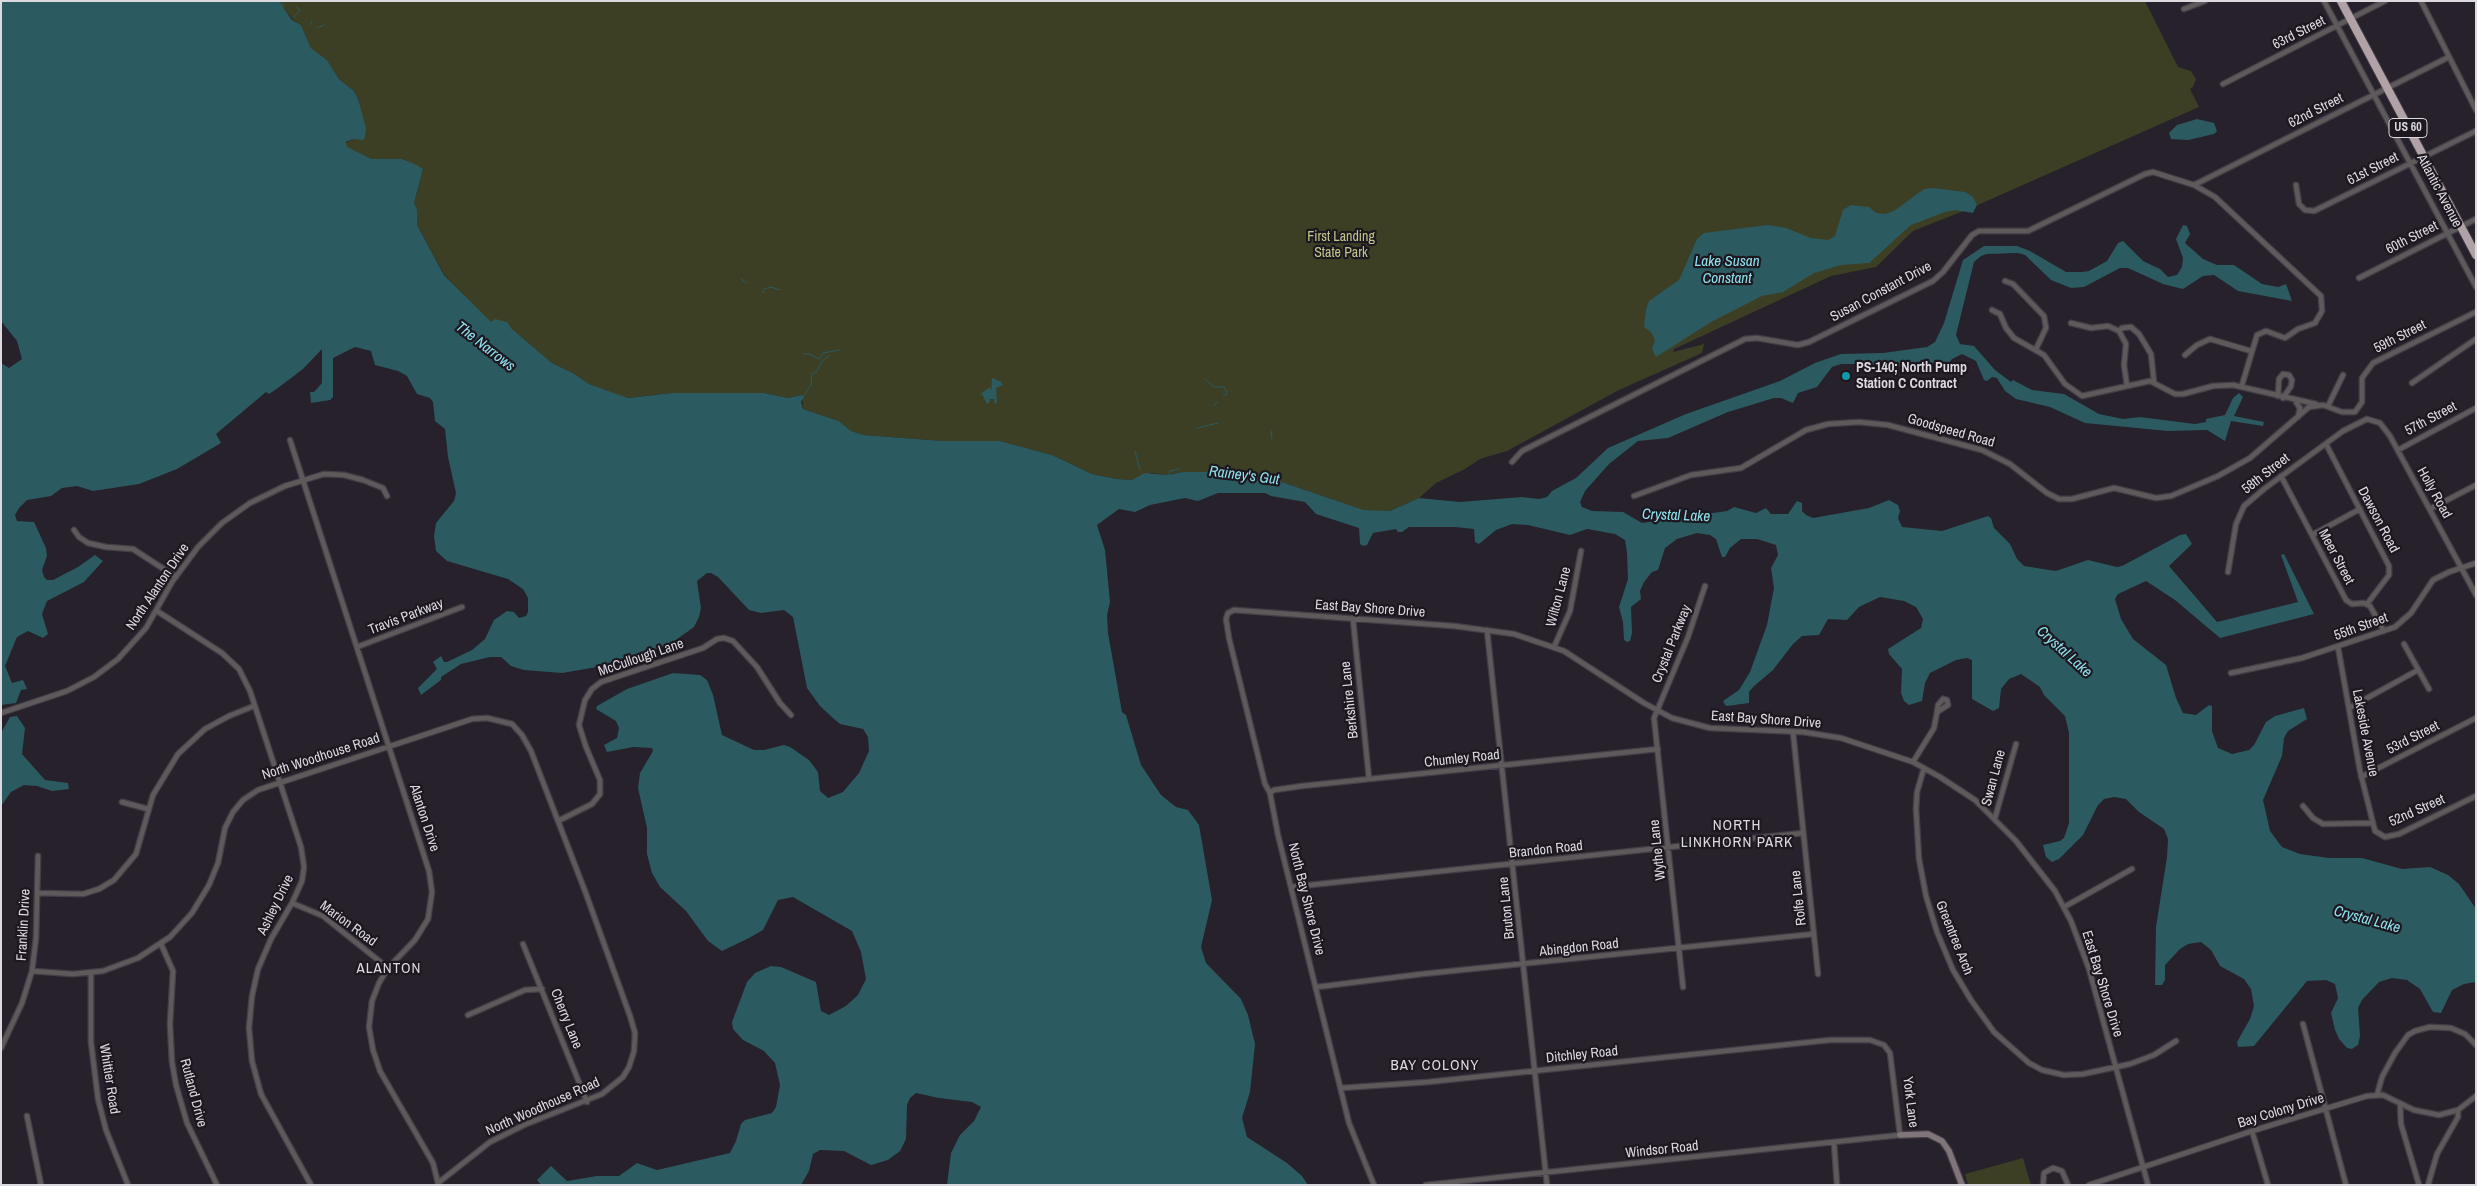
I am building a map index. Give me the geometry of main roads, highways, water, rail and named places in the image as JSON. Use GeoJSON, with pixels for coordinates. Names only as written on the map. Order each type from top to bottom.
{"type":"FeatureCollection","features":[{"type":"Feature","properties":{"kind":"highway","name":"Atlantic Avenue"},"geometry":{"type":"LineString","coordinates":[[2341,1],[2476,255]]}},
{"type":"Feature","properties":{"kind":"water"},"geometry":{"type":"Polygon","coordinates":[[[1,1],[279,1],[292,20],[301,25],[311,48],[327,60],[339,79],[354,91],[358,99],[366,128],[365,137],[363,140],[353,139],[346,142],[347,147],[372,159],[402,159],[423,169],[414,203],[417,210],[417,225],[444,275],[491,322],[495,319],[507,322],[511,328],[552,363],[573,373],[589,384],[628,398],[672,393],[764,393],[788,398],[802,395],[804,397],[801,402],[803,409],[839,421],[851,431],[864,435],[943,441],[1000,441],[1052,455],[1092,474],[1117,479],[1132,480],[1145,473],[1167,475],[1183,472],[1213,472],[1273,479],[1364,510],[1390,511],[1419,498],[1460,502],[1522,497],[1539,499],[1547,497],[1552,491],[1576,478],[1608,448],[1686,414],[1780,381],[1815,363],[1841,354],[1883,353],[1927,347],[1935,342],[1944,323],[1963,260],[1984,246],[2017,246],[2030,251],[2066,272],[2082,272],[2089,271],[2107,261],[2118,243],[2123,241],[2143,261],[2160,269],[2168,277],[2177,275],[2182,267],[2183,258],[2176,239],[2183,225],[2187,226],[2190,234],[2185,243],[2203,259],[2217,265],[2234,265],[2262,284],[2278,287],[2286,284],[2292,301],[2238,291],[2214,275],[2203,276],[2183,289],[2163,284],[2128,268],[2120,268],[2084,287],[2071,288],[2051,280],[2025,255],[2018,253],[1987,254],[1974,262],[1956,335],[1960,344],[1974,346],[1995,370],[2011,382],[2013,380],[2032,390],[2064,394],[2099,414],[2123,419],[2140,417],[2195,424],[2206,422],[2206,419],[2225,415],[2233,398],[2239,393],[2243,397],[2234,416],[2264,422],[2263,426],[2231,421],[2225,441],[2207,430],[2168,431],[2085,423],[2050,407],[2016,399],[2005,391],[1997,378],[1992,377],[1987,381],[1984,380],[1976,361],[1962,354],[1952,359],[1945,368],[1933,363],[1890,368],[1887,373],[1882,370],[1882,364],[1877,363],[1871,366],[1870,373],[1859,364],[1841,364],[1832,367],[1817,387],[1798,393],[1793,403],[1781,398],[1774,398],[1728,412],[1668,438],[1638,441],[1609,464],[1585,491],[1580,502],[1582,507],[1592,511],[1623,512],[1642,523],[1727,511],[1734,507],[1756,513],[1766,508],[1771,514],[1788,514],[1797,501],[1802,503],[1802,511],[1813,518],[1869,508],[1889,500],[1898,505],[1900,511],[1898,518],[1902,527],[1942,531],[1988,516],[1991,518],[1994,528],[2010,544],[2017,559],[2024,566],[2056,571],[2088,560],[2117,567],[2122,566],[2180,535],[2186,534],[2192,544],[2169,566],[2217,622],[2298,602],[2281,555],[2284,554],[2314,614],[2220,638],[2175,600],[2146,581],[2118,594],[2115,599],[2121,619],[2133,639],[2166,665],[2176,698],[2183,713],[2196,715],[2209,705],[2212,706],[2212,731],[2218,748],[2232,754],[2249,750],[2254,745],[2266,722],[2275,716],[2304,708],[2307,719],[2288,731],[2284,738],[2282,756],[2263,800],[2270,831],[2282,847],[2300,854],[2329,858],[2362,858],[2402,869],[2430,867],[2448,875],[2459,884],[2476,909],[2476,982],[2464,984],[2452,990],[2441,1013],[2433,1012],[2420,989],[2407,980],[2392,978],[2379,982],[2362,1000],[2358,1008],[2360,1036],[2358,1045],[2352,1049],[2347,1048],[2339,1039],[2335,1030],[2331,1013],[2338,998],[2335,984],[2326,980],[2307,981],[2254,1046],[2238,1047],[2237,1042],[2250,1019],[2254,1006],[2251,989],[2244,979],[2220,966],[2211,950],[2201,942],[2188,944],[2180,949],[2165,965],[2165,980],[2162,985],[2155,985],[2156,927],[2167,857],[2168,839],[2164,829],[2139,812],[2126,799],[2114,797],[2104,799],[2098,805],[2083,835],[2059,859],[2052,862],[2046,857],[2043,845],[2060,841],[2064,838],[2069,823],[2069,733],[2065,716],[2044,695],[2040,687],[2021,674],[2009,679],[2001,689],[1999,708],[1993,711],[1972,699],[1972,660],[1967,658],[1956,660],[1930,673],[1925,683],[1922,701],[1909,705],[1904,701],[1901,693],[1902,669],[1889,654],[1888,649],[1921,628],[1923,619],[1916,607],[1904,601],[1880,597],[1859,607],[1847,620],[1828,619],[1819,635],[1802,636],[1793,644],[1773,670],[1749,692],[1749,703],[1725,705],[1723,701],[1739,690],[1750,672],[1767,625],[1774,588],[1771,568],[1778,555],[1776,545],[1757,539],[1741,539],[1730,548],[1725,557],[1722,557],[1716,539],[1710,535],[1697,533],[1677,539],[1665,548],[1658,570],[1652,572],[1644,582],[1640,591],[1641,599],[1631,607],[1632,633],[1630,641],[1627,642],[1624,640],[1623,622],[1619,607],[1628,579],[1627,553],[1625,540],[1615,534],[1587,529],[1570,535],[1528,525],[1512,524],[1496,530],[1479,544],[1475,542],[1474,529],[1409,527],[1402,532],[1398,532],[1396,529],[1373,533],[1367,545],[1363,546],[1360,544],[1359,528],[1316,514],[1305,502],[1271,496],[1265,493],[1218,493],[1198,501],[1185,498],[1150,505],[1135,512],[1119,509],[1097,525],[1105,550],[1110,602],[1107,615],[1108,633],[1122,712],[1126,715],[1141,765],[1161,795],[1176,807],[1188,810],[1199,825],[1212,900],[1201,947],[1206,963],[1241,999],[1248,1015],[1255,1044],[1250,1092],[1242,1118],[1247,1137],[1287,1163],[1302,1176],[1308,1185],[947,1185],[951,1153],[960,1135],[974,1121],[981,1107],[972,1102],[916,1093],[910,1098],[907,1105],[906,1139],[900,1151],[888,1160],[871,1165],[844,1151],[820,1150],[813,1154],[809,1171],[801,1185],[541,1185],[537,1180],[551,1166],[567,1181],[597,1176],[619,1176],[637,1163],[657,1170],[730,1153],[741,1124],[745,1120],[772,1113],[776,1107],[780,1085],[775,1063],[764,1051],[743,1040],[733,1029],[732,1022],[747,982],[755,973],[771,966],[781,967],[816,982],[821,1011],[829,1015],[846,1006],[858,995],[866,979],[861,952],[852,931],[793,897],[778,900],[763,930],[749,938],[722,951],[708,941],[686,911],[660,887],[652,873],[647,854],[647,828],[638,788],[640,773],[653,751],[652,748],[633,747],[607,752],[604,745],[617,738],[619,728],[616,721],[596,709],[597,706],[627,689],[673,673],[700,675],[707,680],[713,695],[722,735],[754,750],[764,750],[784,745],[790,747],[809,760],[818,772],[820,791],[828,798],[843,792],[859,773],[869,751],[868,737],[863,729],[840,724],[820,706],[807,688],[793,617],[784,610],[761,613],[749,610],[718,577],[711,573],[707,573],[697,581],[701,608],[694,627],[673,642],[642,655],[609,665],[562,673],[524,670],[511,666],[501,657],[490,657],[461,664],[441,677],[441,680],[421,695],[418,688],[437,669],[433,662],[441,656],[444,662],[447,662],[472,650],[485,639],[494,620],[507,611],[514,612],[519,618],[526,616],[528,612],[528,598],[523,589],[508,579],[447,561],[436,551],[434,536],[436,523],[454,501],[456,493],[448,457],[445,429],[435,421],[433,402],[430,398],[417,394],[407,376],[398,371],[375,365],[371,351],[355,347],[333,358],[333,397],[330,400],[311,403],[310,392],[314,392],[322,383],[322,349],[303,369],[269,394],[266,392],[216,434],[221,443],[177,469],[139,484],[93,491],[77,486],[62,488],[51,496],[27,500],[19,508],[15,515],[17,521],[34,522],[46,548],[47,556],[42,570],[47,580],[53,580],[78,567],[95,555],[103,561],[84,582],[47,601],[42,614],[48,634],[43,638],[28,631],[17,637],[5,666],[12,683],[23,680],[27,689],[21,690],[16,703],[1,705],[1,363],[9,368],[22,359],[17,341],[1,321],[1,1]]]}},
{"type":"Feature","properties":{"kind":"water"},"geometry":{"type":"Polygon","coordinates":[[[2197,119],[2214,123],[2217,131],[2214,134],[2188,140],[2171,139],[2169,133],[2177,125],[2197,119]]]}},
{"type":"Feature","properties":{"kind":"water","name":"Lake Susan Constant"},"geometry":{"type":"Polygon","coordinates":[[[1933,188],[1965,192],[1973,197],[1977,205],[1973,213],[1955,210],[1911,225],[1869,263],[1841,265],[1814,273],[1783,292],[1762,296],[1711,322],[1656,357],[1652,349],[1655,340],[1651,332],[1644,327],[1649,301],[1679,280],[1697,239],[1704,233],[1768,225],[1786,228],[1811,238],[1828,240],[1835,236],[1843,210],[1851,205],[1869,207],[1876,213],[1885,214],[1894,211],[1924,189],[1933,188]]]}},
{"type":"Feature","properties":{"kind":"water"},"geometry":{"type":"Polygon","coordinates":[[[992,378],[1000,381],[1003,385],[996,388],[997,403],[995,404],[994,399],[989,399],[990,402],[987,404],[982,394],[978,396],[990,387],[991,392],[992,378]]]}},
{"type":"Feature","properties":{"kind":"water"},"geometry":{"type":"Polygon","coordinates":[[[17,716],[25,728],[22,754],[45,780],[68,783],[69,789],[52,791],[37,786],[24,785],[11,792],[1,806],[1,733],[10,717],[17,716]]]}},
{"type":"Feature","properties":{"kind":"waterway"},"geometry":{"type":"LineString","coordinates":[[281,1],[284,7]]}},
{"type":"Feature","properties":{"kind":"waterway"},"geometry":{"type":"LineString","coordinates":[[294,17],[300,10],[296,7]]}},
{"type":"Feature","properties":{"kind":"waterway"},"geometry":{"type":"LineString","coordinates":[[310,25],[312,21]]}},
{"type":"Feature","properties":{"kind":"waterway"},"geometry":{"type":"LineString","coordinates":[[317,28],[324,25]]}},
{"type":"Feature","properties":{"kind":"waterway"},"geometry":{"type":"LineString","coordinates":[[741,279],[747,283]]}},
{"type":"Feature","properties":{"kind":"waterway"},"geometry":{"type":"LineString","coordinates":[[763,293],[764,289],[771,287],[780,290]]}},
{"type":"Feature","properties":{"kind":"waterway"},"geometry":{"type":"LineString","coordinates":[[803,354],[809,354],[819,359],[823,353],[839,350]]}},
{"type":"Feature","properties":{"kind":"waterway"},"geometry":{"type":"LineString","coordinates":[[803,397],[811,385],[812,374],[817,371],[822,361],[830,355]]}},
{"type":"Feature","properties":{"kind":"waterway"},"geometry":{"type":"LineString","coordinates":[[1205,379],[1214,387],[1224,387],[1226,391]]}},
{"type":"Feature","properties":{"kind":"waterway"},"geometry":{"type":"LineString","coordinates":[[1223,395],[1226,395],[1227,390]]}},
{"type":"Feature","properties":{"kind":"waterway"},"geometry":{"type":"LineString","coordinates":[[1214,406],[1217,402]]}},
{"type":"Feature","properties":{"kind":"waterway"},"geometry":{"type":"LineString","coordinates":[[1197,428],[1218,423]]}},
{"type":"Feature","properties":{"kind":"waterway"},"geometry":{"type":"LineString","coordinates":[[1271,431],[1272,439]]}},
{"type":"Feature","properties":{"kind":"waterway"},"geometry":{"type":"LineString","coordinates":[[1135,451],[1140,470]]}},
{"type":"Feature","properties":{"kind":"waterway"},"geometry":{"type":"LineString","coordinates":[[1168,475],[1170,471],[1179,469]]}},
{"type":"Feature","properties":{"kind":"place","name":"PS-140; North Pump Station C Contract"},"geometry":{"type":"Point","coordinates":[1846,376]}},
{"type":"Feature","properties":{"kind":"district","name":"NORTH LINKHORN PARK"},"geometry":{"type":"Point","coordinates":[1737,834]}},
{"type":"Feature","properties":{"kind":"district","name":"ALANTON"},"geometry":{"type":"Point","coordinates":[389,969]}},
{"type":"Feature","properties":{"kind":"district","name":"BAY COLONY"},"geometry":{"type":"Point","coordinates":[1435,1066]}},
{"type":"Feature","properties":{"kind":"park label","name":"First Landing State Park"},"geometry":{"type":"Point","coordinates":[1341,246]}},
{"type":"Feature","properties":{"kind":"water label","name":"The Narrows"},"geometry":{"type":"Point","coordinates":[485,347]}},
{"type":"Feature","properties":{"kind":"water label","name":"Rainey's Gut"},"geometry":{"type":"Point","coordinates":[1244,476]}},
{"type":"Feature","properties":{"kind":"water label","name":"Crystal Lake"},"geometry":{"type":"Point","coordinates":[1676,516]}},
{"type":"Feature","properties":{"kind":"water label","name":"Crystal Lake"},"geometry":{"type":"Point","coordinates":[2064,652]}},
{"type":"Feature","properties":{"kind":"water label","name":"Crystal Lake"},"geometry":{"type":"Point","coordinates":[2367,920]}}]}
